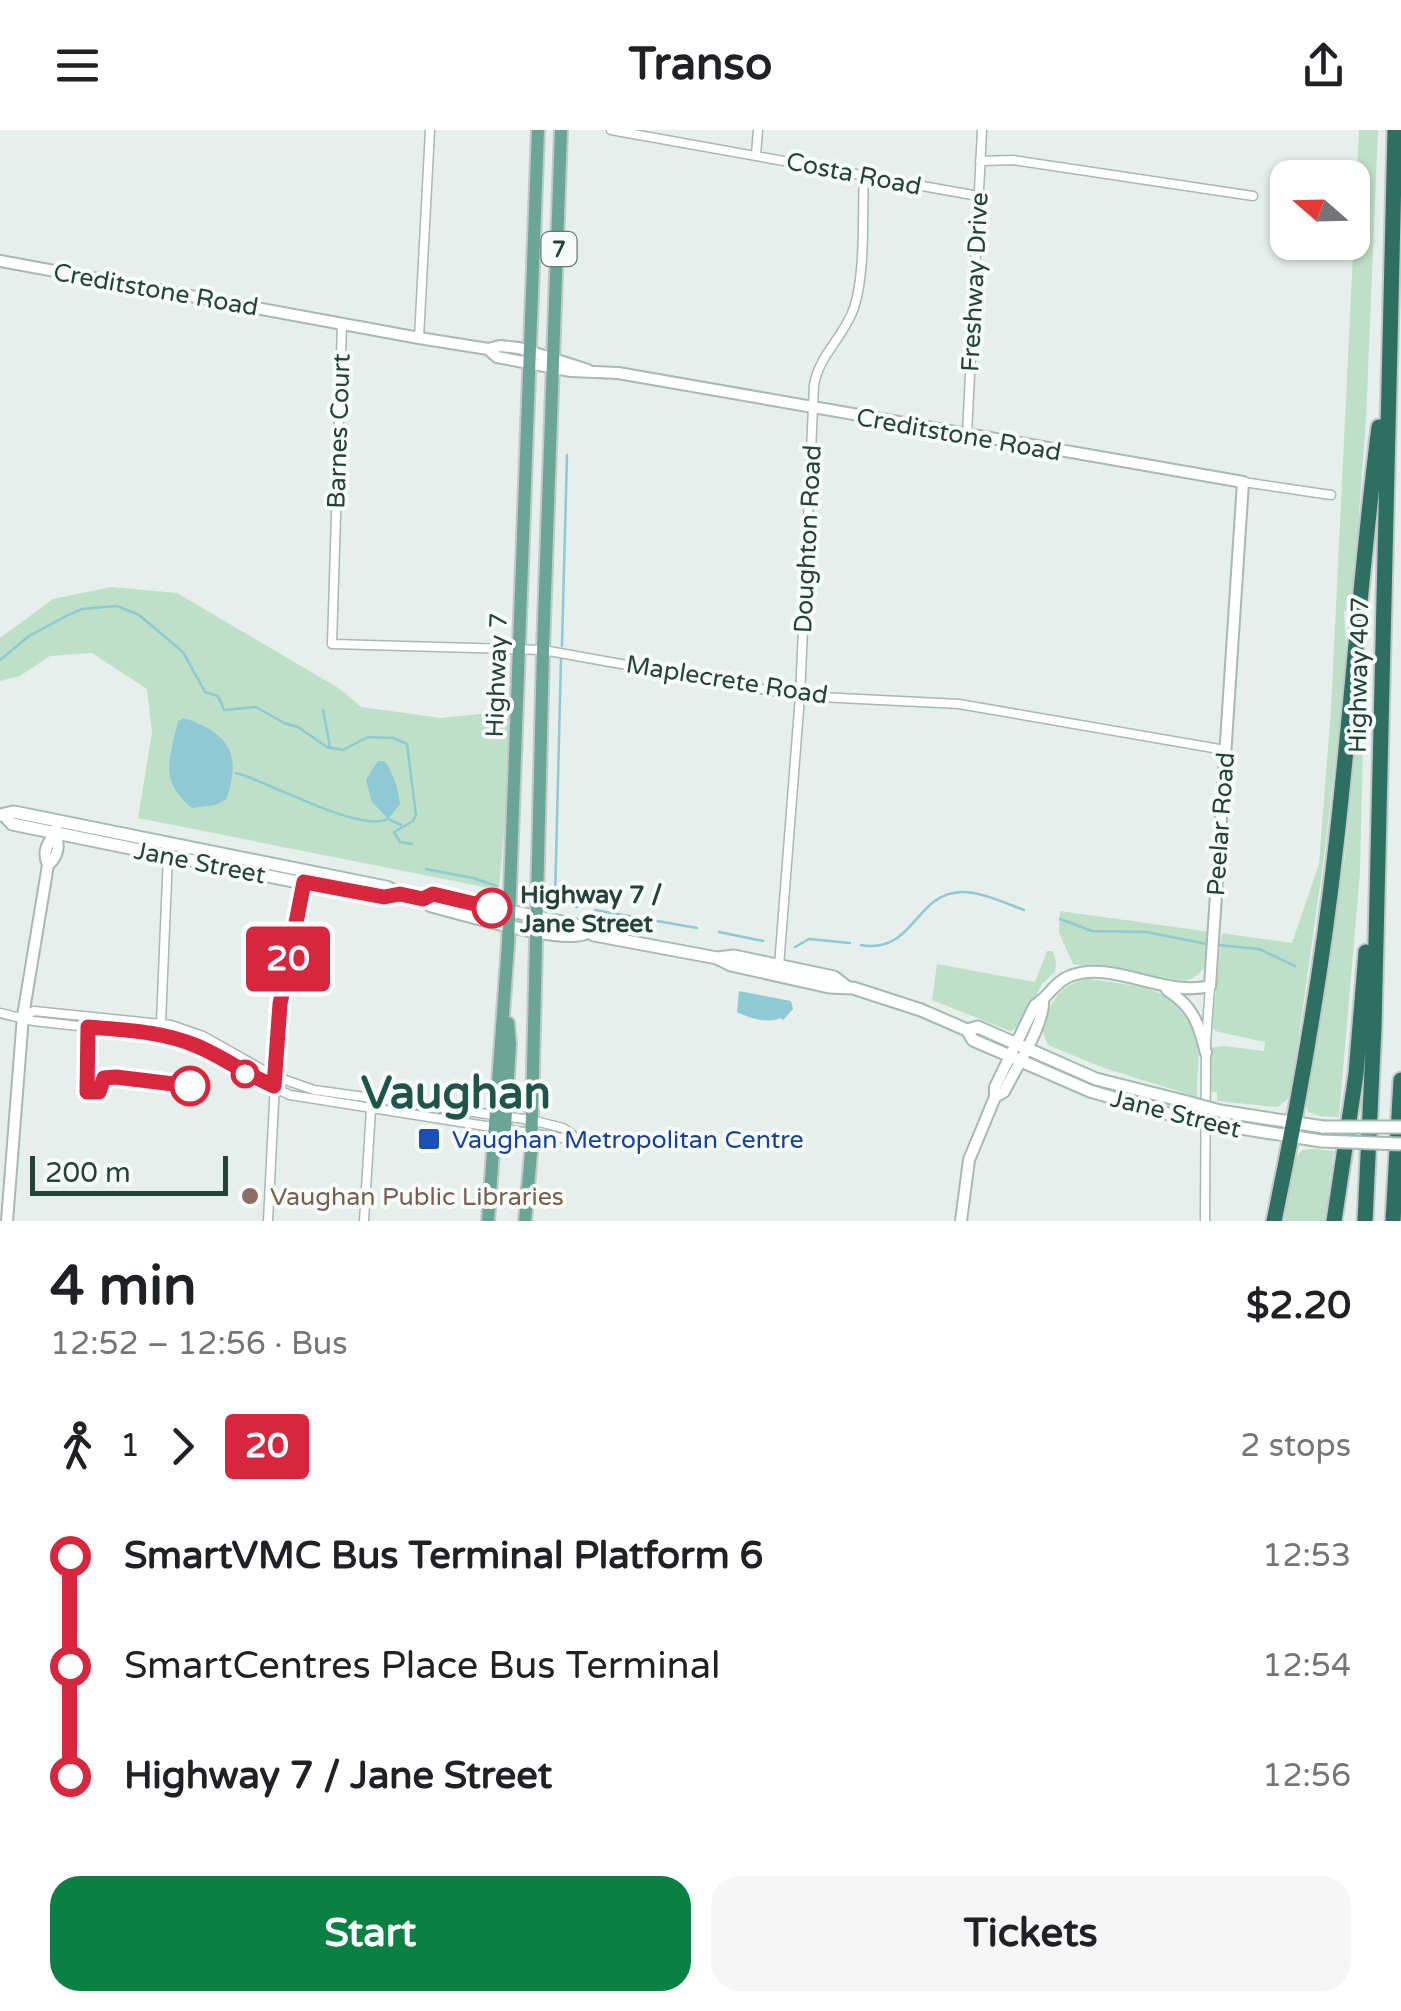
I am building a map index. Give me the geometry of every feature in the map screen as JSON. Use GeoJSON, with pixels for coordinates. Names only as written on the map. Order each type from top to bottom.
{"type":"FeatureCollection","features":[{"type":"Feature","properties":{"kind":"highway","name":"Highway 407"},"geometry":{"type":"LineString","coordinates":[[1365,1221],[1380,814],[1395,130]]}},
{"type":"Feature","properties":{"kind":"highway"},"geometry":{"type":"LineString","coordinates":[[1274,1221],[1328,913],[1359,629],[1368,501],[1390,344]]}},
{"type":"Feature","properties":{"kind":"highway"},"geometry":{"type":"LineString","coordinates":[[1334,1221],[1356,1074],[1380,814]]}},
{"type":"Feature","properties":{"kind":"highway"},"geometry":{"type":"LineString","coordinates":[[1392,1221],[1401,1080]]}},
{"type":"Feature","properties":{"kind":"main road","name":"Highway 7"},"geometry":{"type":"LineString","coordinates":[[488,1221],[500,1121],[538,130]]}},
{"type":"Feature","properties":{"kind":"main road","name":"Highway 7"},"geometry":{"type":"LineString","coordinates":[[525,1221],[562,130]]}},
{"type":"Feature","properties":{"kind":"main road","name":"Jane Street"},"geometry":{"type":"LineString","coordinates":[[2,815],[14,812],[168,856],[305,877]]}},
{"type":"Feature","properties":{"kind":"main road","name":"Jane Street"},"geometry":{"type":"LineString","coordinates":[[56,827],[305,877],[384,897],[400,894],[423,899],[431,906],[536,924],[577,938],[586,933],[717,958],[731,965],[778,970],[829,988],[847,987],[921,1010],[967,1030],[978,1026],[1090,1090],[1182,1118],[1292,1130],[1401,1127]]}},
{"type":"Feature","properties":{"kind":"main road","name":"Jane Street"},"geometry":{"type":"LineString","coordinates":[[1018,1051],[1096,1078],[1292,1130],[1322,1142],[1401,1144]]}},
{"type":"Feature","properties":{"kind":"street"},"geometry":{"type":"LineString","coordinates":[[419,338],[430,130]]}},
{"type":"Feature","properties":{"kind":"street","name":"Costa Road"},"geometry":{"type":"LineString","coordinates":[[611,130],[978,196]]}},
{"type":"Feature","properties":{"kind":"street"},"geometry":{"type":"LineString","coordinates":[[756,155],[758,130]]}},
{"type":"Feature","properties":{"kind":"street","name":"Freshway Drive"},"geometry":{"type":"LineString","coordinates":[[967,435],[982,130]]}},
{"type":"Feature","properties":{"kind":"street"},"geometry":{"type":"LineString","coordinates":[[980,161],[1014,160],[1253,196]]}},
{"type":"Feature","properties":{"kind":"street","name":"Doughton Road"},"geometry":{"type":"LineString","coordinates":[[778,970],[800,696],[813,408],[818,369],[854,308],[860,279],[864,174]]}},
{"type":"Feature","properties":{"kind":"street","name":"Creditstone Road"},"geometry":{"type":"LineString","coordinates":[[0,261],[419,338],[488,349],[500,346],[581,372],[588,370],[1331,495]]}},
{"type":"Feature","properties":{"kind":"street","name":"Barnes Court"},"geometry":{"type":"LineString","coordinates":[[334,539],[342,323]]}},
{"type":"Feature","properties":{"kind":"street","name":"Peelar Road"},"geometry":{"type":"LineString","coordinates":[[1210,986],[1243,482]]}},
{"type":"Feature","properties":{"kind":"street","name":"Maplecrete Road"},"geometry":{"type":"LineString","coordinates":[[334,539],[332,644],[520,647],[800,696],[959,704],[1224,750]]}},
{"type":"Feature","properties":{"kind":"street"},"geometry":{"type":"LineString","coordinates":[[7,1221],[4,1205],[23,1016],[48,865],[56,859],[59,843],[56,827]]}},
{"type":"Feature","properties":{"kind":"street"},"geometry":{"type":"LineString","coordinates":[[161,1023],[168,856]]}},
{"type":"Feature","properties":{"kind":"street"},"geometry":{"type":"LineString","coordinates":[[268,1221],[280,1004],[305,877]]}},
{"type":"Feature","properties":{"kind":"street"},"geometry":{"type":"LineString","coordinates":[[961,1221],[970,1160],[996,1097],[1004,1092],[1018,1051],[1043,1009],[1042,1000],[1057,982],[1083,972],[1162,986],[1210,986],[1205,1221]]}},
{"type":"Feature","properties":{"kind":"street"},"geometry":{"type":"LineString","coordinates":[[1162,986],[1192,1012],[1206,1052]]}},
{"type":"Feature","properties":{"kind":"street"},"geometry":{"type":"LineString","coordinates":[[23,1016],[34,1012],[161,1023],[203,1036],[274,1076],[314,1090],[530,1126]]}},
{"type":"Feature","properties":{"kind":"street"},"geometry":{"type":"LineString","coordinates":[[0,1013],[33,1021],[169,1036],[209,1051],[246,1075],[290,1095],[371,1110],[500,1121]]}},
{"type":"Feature","properties":{"kind":"street"},"geometry":{"type":"LineString","coordinates":[[364,1221],[372,1100]]}},
{"type":"Feature","properties":{"kind":"green space"},"geometry":{"type":"Polygon","coordinates":[[[1359,130],[1378,130],[1366,420],[1352,607],[1344,612],[1347,657],[1292,1085],[1288,1099],[1278,1107],[1217,1101],[1217,1092],[1210,1092],[1209,1048],[1264,1051],[1265,1042],[1215,1031],[1212,1026],[1222,933],[1292,943],[1319,864],[1331,709],[1353,260],[1370,260],[1370,160],[1358,160],[1359,130]]]}},
{"type":"Feature","properties":{"kind":"green space"},"geometry":{"type":"Polygon","coordinates":[[[111,587],[177,593],[340,689],[361,707],[441,718],[489,713],[509,719],[499,890],[138,818],[152,733],[147,689],[92,653],[50,656],[20,676],[0,681],[0,638],[53,599],[111,587]]]}},
{"type":"Feature","properties":{"kind":"green space"},"geometry":{"type":"Polygon","coordinates":[[[1365,651],[1360,872],[1339,1117],[1319,1116],[1308,1112],[1306,1104],[1345,855],[1365,651]]]}},
{"type":"Feature","properties":{"kind":"green space"},"geometry":{"type":"Polygon","coordinates":[[[1060,911],[1210,932],[1206,962],[1199,973],[1185,981],[1073,964],[1059,933],[1060,911]]]}},
{"type":"Feature","properties":{"kind":"green space"},"geometry":{"type":"Polygon","coordinates":[[[1047,951],[1053,951],[1055,972],[1042,984],[1021,1026],[1010,1031],[932,1000],[937,964],[1035,982],[1047,951]]]}},
{"type":"Feature","properties":{"kind":"green space"},"geometry":{"type":"Polygon","coordinates":[[[1089,979],[1158,993],[1185,1010],[1194,1024],[1198,1043],[1197,1097],[1104,1068],[1048,1045],[1041,1028],[1053,1003],[1070,985],[1089,979]]]}},
{"type":"Feature","properties":{"kind":"green space"},"geometry":{"type":"Polygon","coordinates":[[[1302,1150],[1334,1151],[1325,1221],[1281,1221],[1294,1160],[1302,1150]]]}},
{"type":"Feature","properties":{"kind":"water"},"geometry":{"type":"Polygon","coordinates":[[[184,718],[222,739],[232,758],[226,800],[215,805],[192,808],[174,788],[169,768],[172,746],[178,721],[184,718]]]}},
{"type":"Feature","properties":{"kind":"water"},"geometry":{"type":"Polygon","coordinates":[[[378,761],[384,761],[390,771],[399,798],[400,804],[388,819],[372,802],[366,780],[378,761]]]}},
{"type":"Feature","properties":{"kind":"water"},"geometry":{"type":"Polygon","coordinates":[[[739,991],[791,1001],[793,1009],[783,1020],[747,1016],[737,1012],[739,991]]]}},
{"type":"Feature","properties":{"kind":"waterway"},"geometry":{"type":"LineString","coordinates":[[562,646],[567,455]]}},
{"type":"Feature","properties":{"kind":"waterway"},"geometry":{"type":"LineString","coordinates":[[0,660],[29,636],[82,609],[117,606],[139,615],[183,652],[205,692],[218,696],[224,710],[256,707],[298,727],[327,747],[343,750],[368,737],[393,738],[407,744],[416,815],[394,832],[400,842],[412,844]]}},
{"type":"Feature","properties":{"kind":"waterway"},"geometry":{"type":"LineString","coordinates":[[561,658],[555,900],[577,907]]}},
{"type":"Feature","properties":{"kind":"waterway"},"geometry":{"type":"LineString","coordinates":[[323,710],[330,747]]}},
{"type":"Feature","properties":{"kind":"waterway"},"geometry":{"type":"LineString","coordinates":[[236,773],[336,813],[357,819],[388,819],[401,825]]}},
{"type":"Feature","properties":{"kind":"waterway"},"geometry":{"type":"LineString","coordinates":[[426,869],[497,886]]}},
{"type":"Feature","properties":{"kind":"waterway"},"geometry":{"type":"LineString","coordinates":[[861,945],[893,941],[946,895],[977,894],[1024,910]]}},
{"type":"Feature","properties":{"kind":"waterway"},"geometry":{"type":"LineString","coordinates":[[595,910],[697,928]]}},
{"type":"Feature","properties":{"kind":"waterway"},"geometry":{"type":"LineString","coordinates":[[1060,919],[1092,931],[1146,932],[1207,944]]}},
{"type":"Feature","properties":{"kind":"waterway"},"geometry":{"type":"LineString","coordinates":[[719,932],[763,941]]}},
{"type":"Feature","properties":{"kind":"waterway"},"geometry":{"type":"LineString","coordinates":[[795,947],[809,939],[850,943]]}},
{"type":"Feature","properties":{"kind":"waterway"},"geometry":{"type":"LineString","coordinates":[[1219,945],[1259,949],[1295,966]]}},
{"type":"Feature","properties":{"kind":"bus line","name":"20"},"geometry":{"type":"LineString","coordinates":[[190,1086],[116,1077],[104,1078],[99,1092],[87,1092],[88,1027],[169,1036],[209,1051],[246,1075],[274,1086],[280,1004],[304,882],[384,897],[400,894],[423,899],[433,894],[492,908]]}},
{"type":"Feature","properties":{"kind":"place","name":"Highway 7 / Jane Street"},"geometry":{"type":"Point","coordinates":[492,908]}},
{"type":"Feature","properties":{"kind":"place","name":"Vaughan Metropolitan Centre"},"geometry":{"type":"Point","coordinates":[429,1139]}},
{"type":"Feature","properties":{"kind":"place","name":"Vaughan Public Libraries"},"geometry":{"type":"Point","coordinates":[250,1196]}},
{"type":"Feature","properties":{"kind":"district","name":"Vaughan"},"geometry":{"type":"Point","coordinates":[456,1092]}}]}
